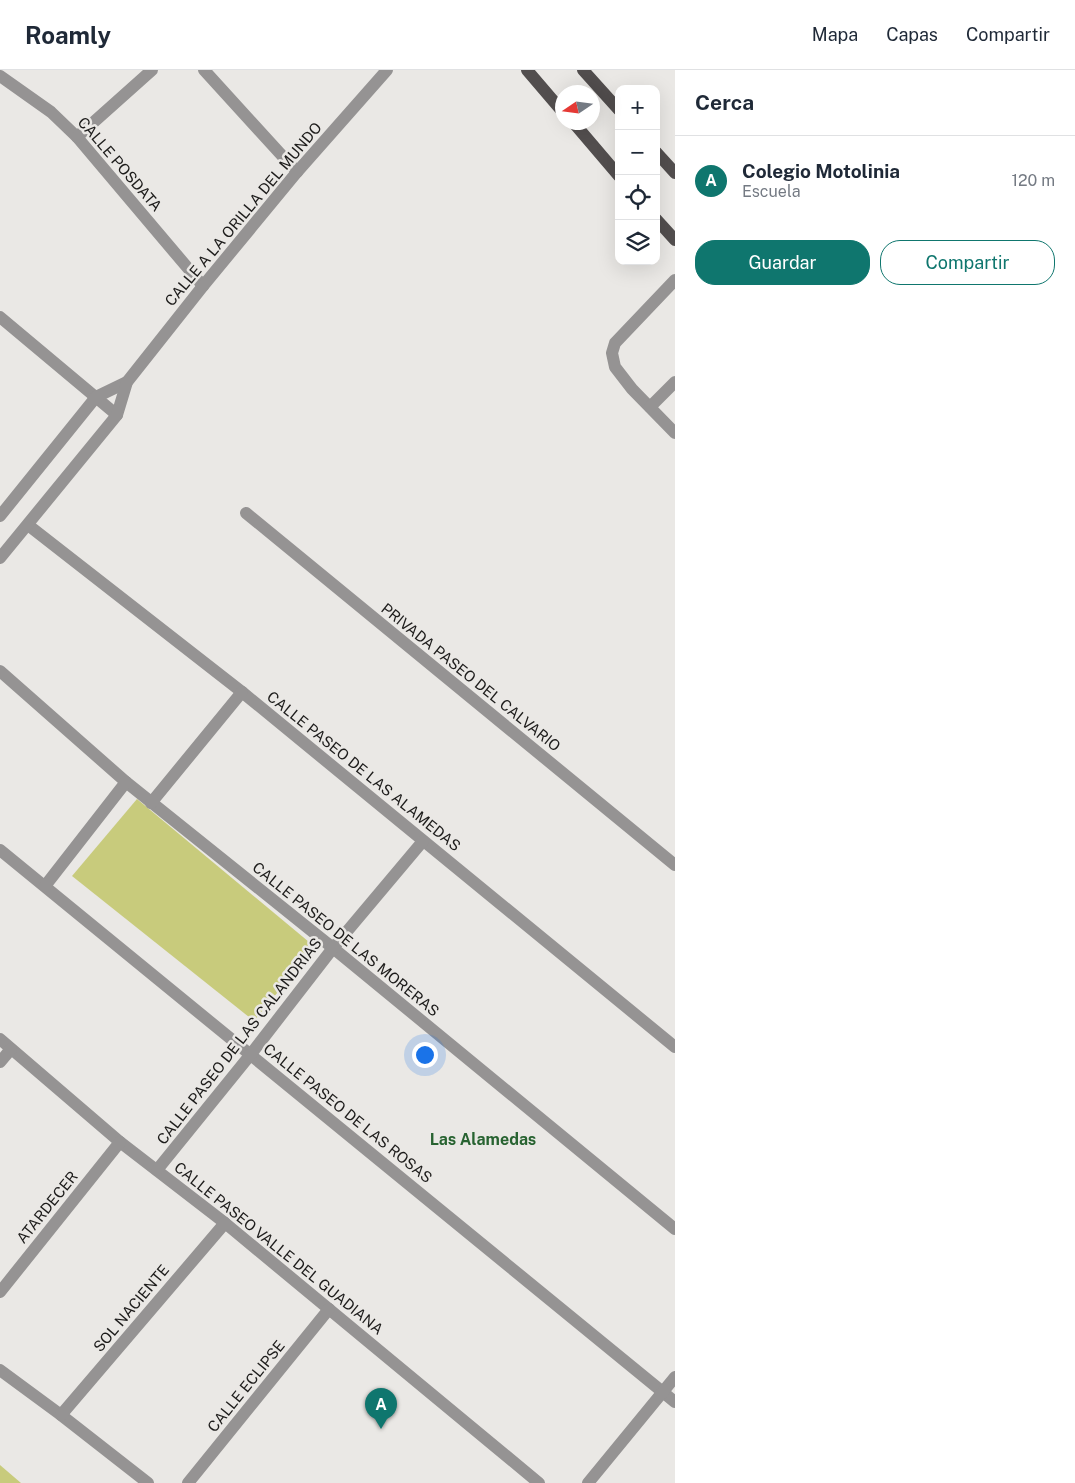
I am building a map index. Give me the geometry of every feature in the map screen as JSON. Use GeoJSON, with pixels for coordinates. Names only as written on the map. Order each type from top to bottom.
{"type":"FeatureCollection","features":[{"type":"Feature","properties":{"kind":"main road"},"geometry":{"type":"LineString","coordinates":[[527,70],[555,103]]}},
{"type":"Feature","properties":{"kind":"main road"},"geometry":{"type":"LineString","coordinates":[[583,70],[615,106]]}},
{"type":"Feature","properties":{"kind":"main road"},"geometry":{"type":"LineString","coordinates":[[580,130],[618,175]]}},
{"type":"Feature","properties":{"kind":"main road"},"geometry":{"type":"LineString","coordinates":[[660,156],[675,172]]}},
{"type":"Feature","properties":{"kind":"main road"},"geometry":{"type":"LineString","coordinates":[[657,220],[675,240]]}},
{"type":"Feature","properties":{"kind":"street"},"geometry":{"type":"LineString","coordinates":[[77,137],[152,70]]}},
{"type":"Feature","properties":{"kind":"street"},"geometry":{"type":"LineString","coordinates":[[204,70],[297,172]]}},
{"type":"Feature","properties":{"kind":"street","name":"CALLE A LA ORILLA DEL MUNDO"},"geometry":{"type":"LineString","coordinates":[[0,558],[116,414],[127,382],[203,286],[297,172],[387,70]]}},
{"type":"Feature","properties":{"kind":"street","name":"CALLE POSDATA"},"geometry":{"type":"LineString","coordinates":[[0,76],[51,112],[77,137],[203,286]]}},
{"type":"Feature","properties":{"kind":"street"},"geometry":{"type":"LineString","coordinates":[[675,280],[615,343],[612,353],[615,366],[675,433]]}},
{"type":"Feature","properties":{"kind":"street"},"geometry":{"type":"LineString","coordinates":[[0,317],[116,414]]}},
{"type":"Feature","properties":{"kind":"street","name":"CALLE A LA ORILLA DEL MUNDO"},"geometry":{"type":"LineString","coordinates":[[96,397],[127,382]]}},
{"type":"Feature","properties":{"kind":"street"},"geometry":{"type":"LineString","coordinates":[[650,407],[675,382]]}},
{"type":"Feature","properties":{"kind":"street"},"geometry":{"type":"LineString","coordinates":[[0,516],[96,397]]}},
{"type":"Feature","properties":{"kind":"street","name":"PRIVADA PASEO DEL CALVARIO"},"geometry":{"type":"LineString","coordinates":[[246,514],[675,865]]}},
{"type":"Feature","properties":{"kind":"street","name":"CALLE PASEO DE LAS ALAMEDAS"},"geometry":{"type":"LineString","coordinates":[[28,525],[242,692],[675,1047]]}},
{"type":"Feature","properties":{"kind":"street","name":"CALLE PASEO DE LAS MORERAS"},"geometry":{"type":"LineString","coordinates":[[0,671],[152,804],[333,948],[675,1229]]}},
{"type":"Feature","properties":{"kind":"street"},"geometry":{"type":"LineString","coordinates":[[152,804],[242,692]]}},
{"type":"Feature","properties":{"kind":"street"},"geometry":{"type":"LineString","coordinates":[[45,886],[126,782]]}},
{"type":"Feature","properties":{"kind":"street","name":"CALLE PASEO DE LAS CALANDRIAS"},"geometry":{"type":"LineString","coordinates":[[157,1170],[251,1054],[333,948],[424,841]]}},
{"type":"Feature","properties":{"kind":"street","name":"CALLE PASEO DE LAS ROSAS"},"geometry":{"type":"LineString","coordinates":[[0,850],[675,1402]]}},
{"type":"Feature","properties":{"kind":"street","name":"CALLE PASEO VALLE DEL GUADIANA"},"geometry":{"type":"LineString","coordinates":[[0,1039],[120,1142],[225,1223],[539,1483]]}},
{"type":"Feature","properties":{"kind":"street"},"geometry":{"type":"LineString","coordinates":[[0,1062],[11,1049]]}},
{"type":"Feature","properties":{"kind":"street","name":"ATARDECER"},"geometry":{"type":"LineString","coordinates":[[0,1292],[120,1142]]}},
{"type":"Feature","properties":{"kind":"street","name":"SOL NACIENTE"},"geometry":{"type":"LineString","coordinates":[[61,1415],[225,1223]]}},
{"type":"Feature","properties":{"kind":"street","name":"CALLE ECLIPSE"},"geometry":{"type":"LineString","coordinates":[[188,1483],[329,1309]]}},
{"type":"Feature","properties":{"kind":"street"},"geometry":{"type":"LineString","coordinates":[[0,1370],[148,1483]]}},
{"type":"Feature","properties":{"kind":"street"},"geometry":{"type":"LineString","coordinates":[[588,1483],[675,1377]]}},
{"type":"Feature","properties":{"kind":"green space"},"geometry":{"type":"Polygon","coordinates":[[[137,799],[315,947],[254,1021],[72,876],[137,799]]]}},
{"type":"Feature","properties":{"kind":"green space"},"geometry":{"type":"Polygon","coordinates":[[[0,1465],[21,1483],[0,1483],[0,1465]]]}},
{"type":"Feature","properties":{"kind":"place","name":"Colegio Motolinia"},"geometry":{"type":"Point","coordinates":[381,1429]}},
{"type":"Feature","properties":{"kind":"district","name":"Las Alamedas"},"geometry":{"type":"Point","coordinates":[483,1139]}}]}
